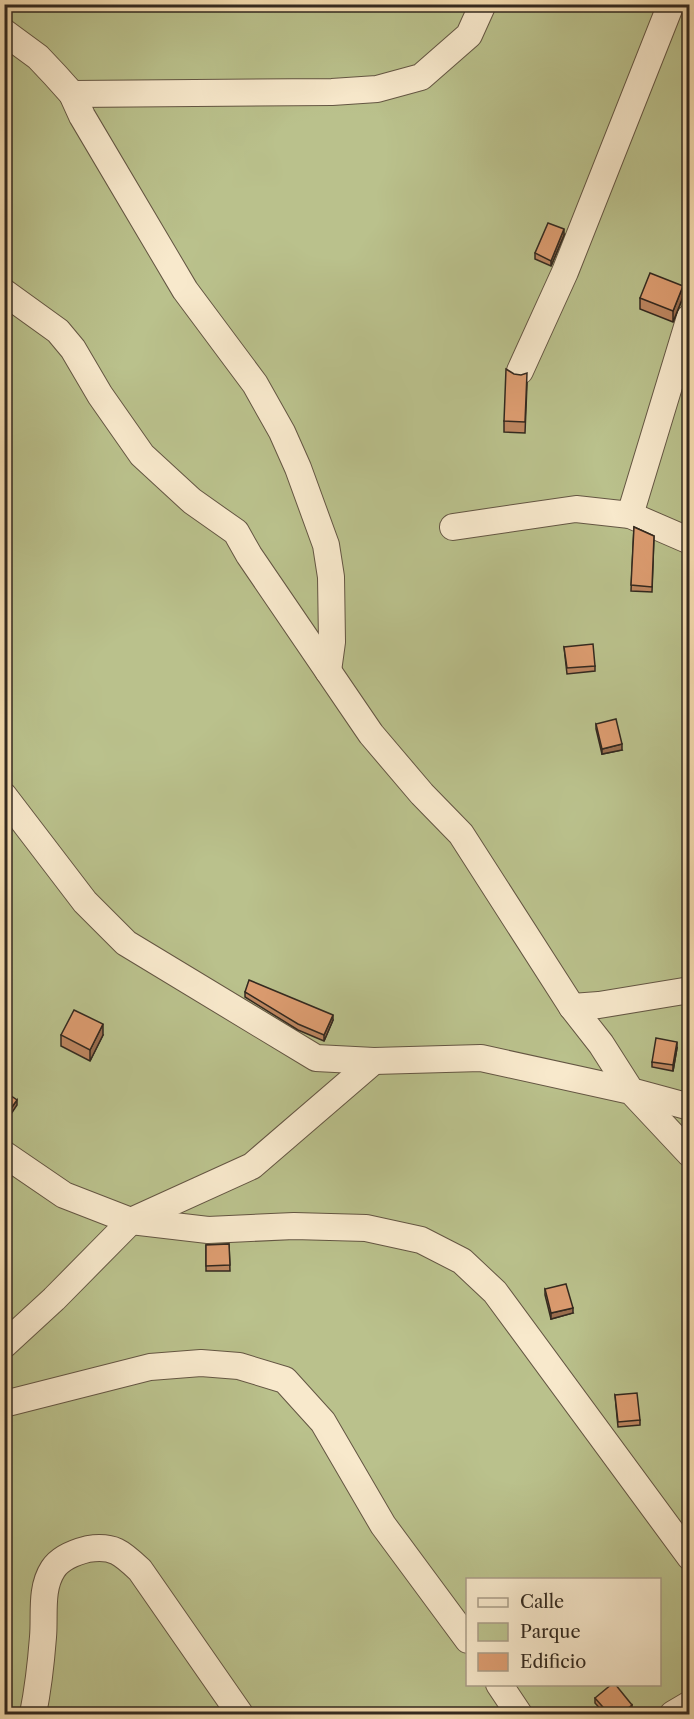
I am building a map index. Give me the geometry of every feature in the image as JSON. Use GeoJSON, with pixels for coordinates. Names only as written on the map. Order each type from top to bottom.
{"type":"FeatureCollection","features":[{"type":"Feature","properties":{"kind":"street"},"geometry":{"type":"LineString","coordinates":[[72,94],[332,92],[377,89],[421,77],[469,35],[483,4]]}},
{"type":"Feature","properties":{"kind":"street"},"geometry":{"type":"LineString","coordinates":[[520,371],[565,272],[671,4]]}},
{"type":"Feature","properties":{"kind":"street"},"geometry":{"type":"LineString","coordinates":[[4,32],[38,57],[72,94],[88,126],[185,290],[255,384],[282,432],[298,468],[326,545],[331,577],[332,642],[328,671]]}},
{"type":"Feature","properties":{"kind":"street"},"geometry":{"type":"LineString","coordinates":[[4,292],[58,331],[73,349],[100,395],[142,455],[192,501],[236,532],[249,555],[371,734],[422,794],[461,834],[572,1007],[601,1044],[631,1091],[690,1154]]}},
{"type":"Feature","properties":{"kind":"street"},"geometry":{"type":"LineString","coordinates":[[630,515],[690,317]]}},
{"type":"Feature","properties":{"kind":"street"},"geometry":{"type":"LineString","coordinates":[[453,527],[576,509],[630,515],[690,542]]}},
{"type":"Feature","properties":{"kind":"street"},"geometry":{"type":"LineString","coordinates":[[4,796],[85,902],[126,944],[316,1058],[374,1060],[481,1058],[631,1091],[690,1107]]}},
{"type":"Feature","properties":{"kind":"street"},"geometry":{"type":"LineString","coordinates":[[572,1007],[599,1005],[690,990]]}},
{"type":"Feature","properties":{"kind":"street"},"geometry":{"type":"LineString","coordinates":[[4,1345],[54,1299],[131,1221],[252,1166],[374,1060]]}},
{"type":"Feature","properties":{"kind":"street"},"geometry":{"type":"LineString","coordinates":[[4,1154],[64,1195],[131,1221],[208,1230],[294,1226],[366,1228],[421,1240],[462,1261],[495,1292],[690,1557]]}},
{"type":"Feature","properties":{"kind":"street"},"geometry":{"type":"LineString","coordinates":[[4,1404],[150,1367],[201,1363],[239,1366],[285,1380],[323,1422],[383,1525],[466,1637]]}},
{"type":"Feature","properties":{"kind":"street"},"geometry":{"type":"LineString","coordinates":[[33,1714],[41,1664],[43,1600],[53,1568],[74,1552],[99,1547],[120,1552],[140,1570],[240,1714]]}},
{"type":"Feature","properties":{"kind":"street"},"geometry":{"type":"LineString","coordinates":[[500,1686],[519,1714]]}},
{"type":"Feature","properties":{"kind":"street"},"geometry":{"type":"LineString","coordinates":[[673,1714],[690,1704]]}},
{"type":"Feature","properties":{"kind":"green space"},"geometry":{"type":"Polygon","coordinates":[[[5,5],[689,5],[689,1714],[5,1714],[5,5]]]}},
{"type":"Feature","properties":{"kind":"building"},"geometry":{"type":"Polygon","coordinates":[[[548,223],[564,229],[551,261],[535,253],[548,223]]]}},
{"type":"Feature","properties":{"kind":"building"},"geometry":{"type":"Polygon","coordinates":[[[650,273],[683,286],[673,311],[640,298],[650,273]]]}},
{"type":"Feature","properties":{"kind":"building"},"geometry":{"type":"Polygon","coordinates":[[[506,369],[514,374],[527,373],[525,422],[504,421],[506,369]]]}},
{"type":"Feature","properties":{"kind":"building"},"geometry":{"type":"Polygon","coordinates":[[[634,527],[654,536],[652,587],[631,585],[634,527]]]}},
{"type":"Feature","properties":{"kind":"building"},"geometry":{"type":"Polygon","coordinates":[[[593,644],[595,666],[567,668],[564,647],[593,644]]]}},
{"type":"Feature","properties":{"kind":"building"},"geometry":{"type":"Polygon","coordinates":[[[616,719],[622,744],[602,749],[596,724],[616,719]]]}},
{"type":"Feature","properties":{"kind":"building"},"geometry":{"type":"Polygon","coordinates":[[[249,980],[333,1015],[324,1035],[298,1024],[245,992],[249,980]]]}},
{"type":"Feature","properties":{"kind":"building"},"geometry":{"type":"Polygon","coordinates":[[[74,1010],[103,1024],[90,1050],[61,1035],[74,1010]]]}},
{"type":"Feature","properties":{"kind":"building"},"geometry":{"type":"Polygon","coordinates":[[[656,1038],[677,1042],[673,1065],[652,1062],[656,1038]]]}},
{"type":"Feature","properties":{"kind":"building"},"geometry":{"type":"Polygon","coordinates":[[[4,1091],[17,1100],[5,1117],[4,1117],[4,1091]]]}},
{"type":"Feature","properties":{"kind":"building"},"geometry":{"type":"Polygon","coordinates":[[[229,1244],[230,1265],[206,1266],[206,1245],[229,1244]]]}},
{"type":"Feature","properties":{"kind":"building"},"geometry":{"type":"Polygon","coordinates":[[[566,1284],[573,1308],[551,1313],[545,1289],[566,1284]]]}},
{"type":"Feature","properties":{"kind":"building"},"geometry":{"type":"Polygon","coordinates":[[[637,1393],[640,1420],[618,1422],[615,1395],[637,1393]]]}},
{"type":"Feature","properties":{"kind":"building"},"geometry":{"type":"Polygon","coordinates":[[[610,1686],[617,1686],[632,1705],[621,1714],[609,1714],[595,1698],[610,1686]]]}}]}
